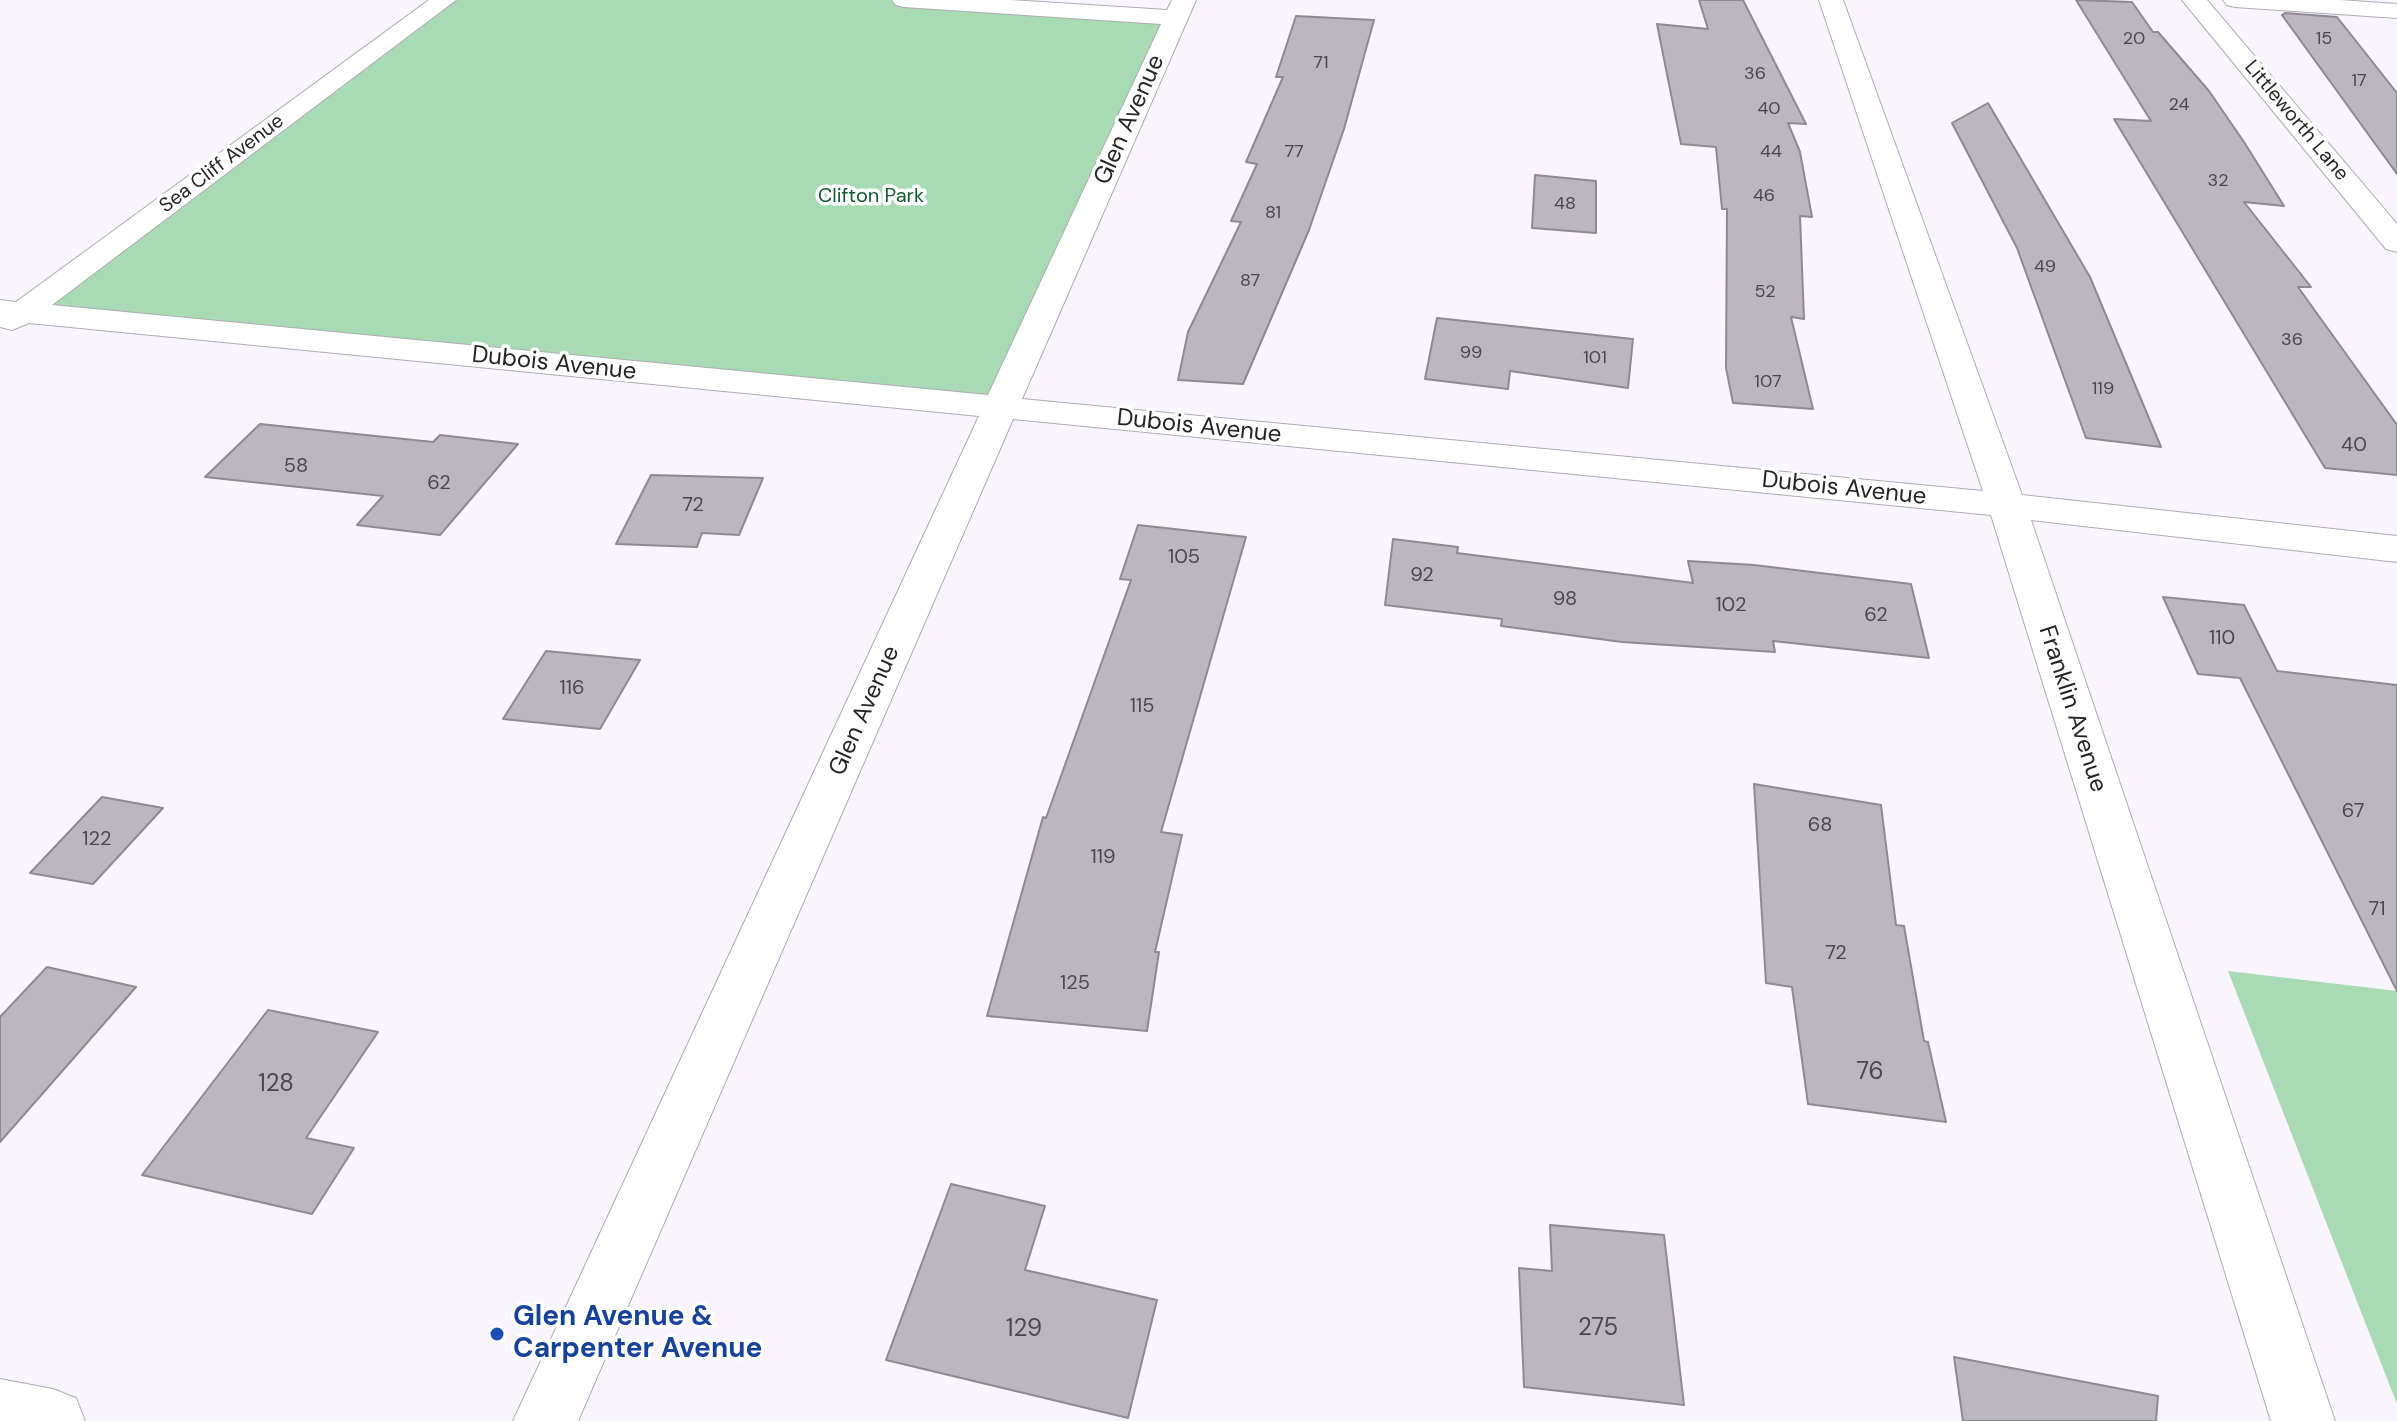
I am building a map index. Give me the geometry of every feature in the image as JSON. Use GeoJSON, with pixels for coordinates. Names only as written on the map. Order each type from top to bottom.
{"type":"FeatureCollection","features":[{"type":"Feature","properties":{"kind":"street","name":"Sea Cliff Avenue"},"geometry":{"type":"LineString","coordinates":[[7,317],[444,0]]}},
{"type":"Feature","properties":{"kind":"street"},"geometry":{"type":"LineString","coordinates":[[904,0],[1180,9]]}},
{"type":"Feature","properties":{"kind":"street","name":"Franklin Avenue"},"geometry":{"type":"LineString","coordinates":[[1831,0],[2007,505],[2303,1421]]}},
{"type":"Feature","properties":{"kind":"street","name":"Littleworth Lane"},"geometry":{"type":"LineString","coordinates":[[2194,0],[2383,210],[2397,243]]}},
{"type":"Feature","properties":{"kind":"street"},"geometry":{"type":"LineString","coordinates":[[2235,0],[2397,11]]}},
{"type":"Feature","properties":{"kind":"street","name":"Glen Avenue"},"geometry":{"type":"LineString","coordinates":[[545,1421],[1180,9]]}},
{"type":"Feature","properties":{"kind":"street","name":"Dubois Avenue"},"geometry":{"type":"LineString","coordinates":[[7,317],[1001,408],[2007,505],[2397,549]]}},
{"type":"Feature","properties":{"kind":"street"},"geometry":{"type":"LineString","coordinates":[[0,1411],[53,1421]]}},
{"type":"Feature","properties":{"kind":"green space","name":"Clifton Park"},"geometry":{"type":"Polygon","coordinates":[[[444,0],[904,0],[1175,18],[1001,408],[22,312],[444,0]]]}},
{"type":"Feature","properties":{"kind":"green space"},"geometry":{"type":"Polygon","coordinates":[[[2228,971],[2397,991],[2397,1404],[2228,971]]]}},
{"type":"Feature","properties":{"kind":"building"},"geometry":{"type":"Polygon","coordinates":[[[1699,0],[1743,0],[1806,124],[1788,123],[1800,152],[1812,217],[1800,216],[1804,319],[1791,317],[1813,409],[1733,403],[1726,368],[1727,209],[1722,209],[1716,147],[1681,144],[1657,24],[1708,29],[1699,0]]]}},
{"type":"Feature","properties":{"kind":"building"},"geometry":{"type":"Polygon","coordinates":[[[2076,0],[2132,2],[2153,32],[2158,32],[2209,91],[2244,142],[2284,206],[2244,202],[2311,287],[2298,287],[2397,425],[2397,475],[2325,468],[2114,119],[2151,121],[2076,0]]]}},
{"type":"Feature","properties":{"kind":"building"},"geometry":{"type":"Polygon","coordinates":[[[2282,15],[2337,17],[2397,93],[2397,174],[2282,15]]]}},
{"type":"Feature","properties":{"kind":"building"},"geometry":{"type":"Polygon","coordinates":[[[1296,16],[1374,20],[1344,129],[1309,230],[1243,384],[1178,380],[1188,332],[1241,222],[1231,221],[1257,164],[1246,162],[1283,77],[1276,77],[1296,16]]]}},
{"type":"Feature","properties":{"kind":"building"},"geometry":{"type":"Polygon","coordinates":[[[1988,103],[2090,277],[2161,447],[2086,438],[2017,248],[1952,123],[1988,103]]]}},
{"type":"Feature","properties":{"kind":"building"},"geometry":{"type":"Polygon","coordinates":[[[1535,175],[1596,181],[1596,233],[1532,228],[1535,175]]]}},
{"type":"Feature","properties":{"kind":"building"},"geometry":{"type":"Polygon","coordinates":[[[1437,318],[1633,339],[1628,388],[1510,371],[1508,389],[1425,379],[1437,318]]]}},
{"type":"Feature","properties":{"kind":"building"},"geometry":{"type":"Polygon","coordinates":[[[260,424],[433,442],[440,435],[518,444],[440,535],[357,525],[383,496],[205,477],[260,424]]]}},
{"type":"Feature","properties":{"kind":"building"},"geometry":{"type":"Polygon","coordinates":[[[651,475],[763,478],[739,535],[702,533],[697,547],[616,544],[651,475]]]}},
{"type":"Feature","properties":{"kind":"building"},"geometry":{"type":"Polygon","coordinates":[[[1138,525],[1246,537],[1161,832],[1182,835],[1155,952],[1159,952],[1147,1031],[987,1016],[1043,817],[1046,818],[1131,580],[1120,579],[1138,525]]]}},
{"type":"Feature","properties":{"kind":"building"},"geometry":{"type":"Polygon","coordinates":[[[1393,539],[1458,547],[1457,553],[1693,583],[1688,561],[1754,565],[1911,584],[1929,658],[1773,641],[1775,652],[1622,642],[1501,626],[1502,619],[1385,605],[1393,539]]]}},
{"type":"Feature","properties":{"kind":"building"},"geometry":{"type":"Polygon","coordinates":[[[2163,597],[2244,605],[2277,671],[2397,685],[2397,991],[2240,678],[2198,674],[2163,597]]]}},
{"type":"Feature","properties":{"kind":"building"},"geometry":{"type":"Polygon","coordinates":[[[546,651],[640,660],[600,729],[503,719],[546,651]]]}},
{"type":"Feature","properties":{"kind":"building"},"geometry":{"type":"Polygon","coordinates":[[[1754,784],[1881,805],[1896,925],[1904,926],[1924,1041],[1928,1042],[1946,1122],[1808,1104],[1792,987],[1766,983],[1754,784]]]}},
{"type":"Feature","properties":{"kind":"building"},"geometry":{"type":"Polygon","coordinates":[[[102,797],[163,808],[93,884],[30,873],[102,797]]]}},
{"type":"Feature","properties":{"kind":"building"},"geometry":{"type":"Polygon","coordinates":[[[47,967],[136,987],[0,1142],[0,1017],[47,967]]]}},
{"type":"Feature","properties":{"kind":"building"},"geometry":{"type":"Polygon","coordinates":[[[268,1010],[378,1032],[306,1138],[354,1148],[312,1214],[142,1175],[268,1010]]]}},
{"type":"Feature","properties":{"kind":"building"},"geometry":{"type":"Polygon","coordinates":[[[951,1184],[1045,1206],[1025,1270],[1157,1300],[1128,1418],[886,1360],[951,1184]]]}},
{"type":"Feature","properties":{"kind":"building"},"geometry":{"type":"Polygon","coordinates":[[[1550,1225],[1664,1235],[1684,1405],[1524,1387],[1519,1268],[1552,1271],[1550,1225]]]}},
{"type":"Feature","properties":{"kind":"building"},"geometry":{"type":"Polygon","coordinates":[[[1954,1357],[2158,1396],[2156,1421],[1963,1421],[1954,1357]]]}},
{"type":"Feature","properties":{"kind":"place","name":"Glen Avenue & Carpenter Avenue"},"geometry":{"type":"Point","coordinates":[497,1334]}}]}
